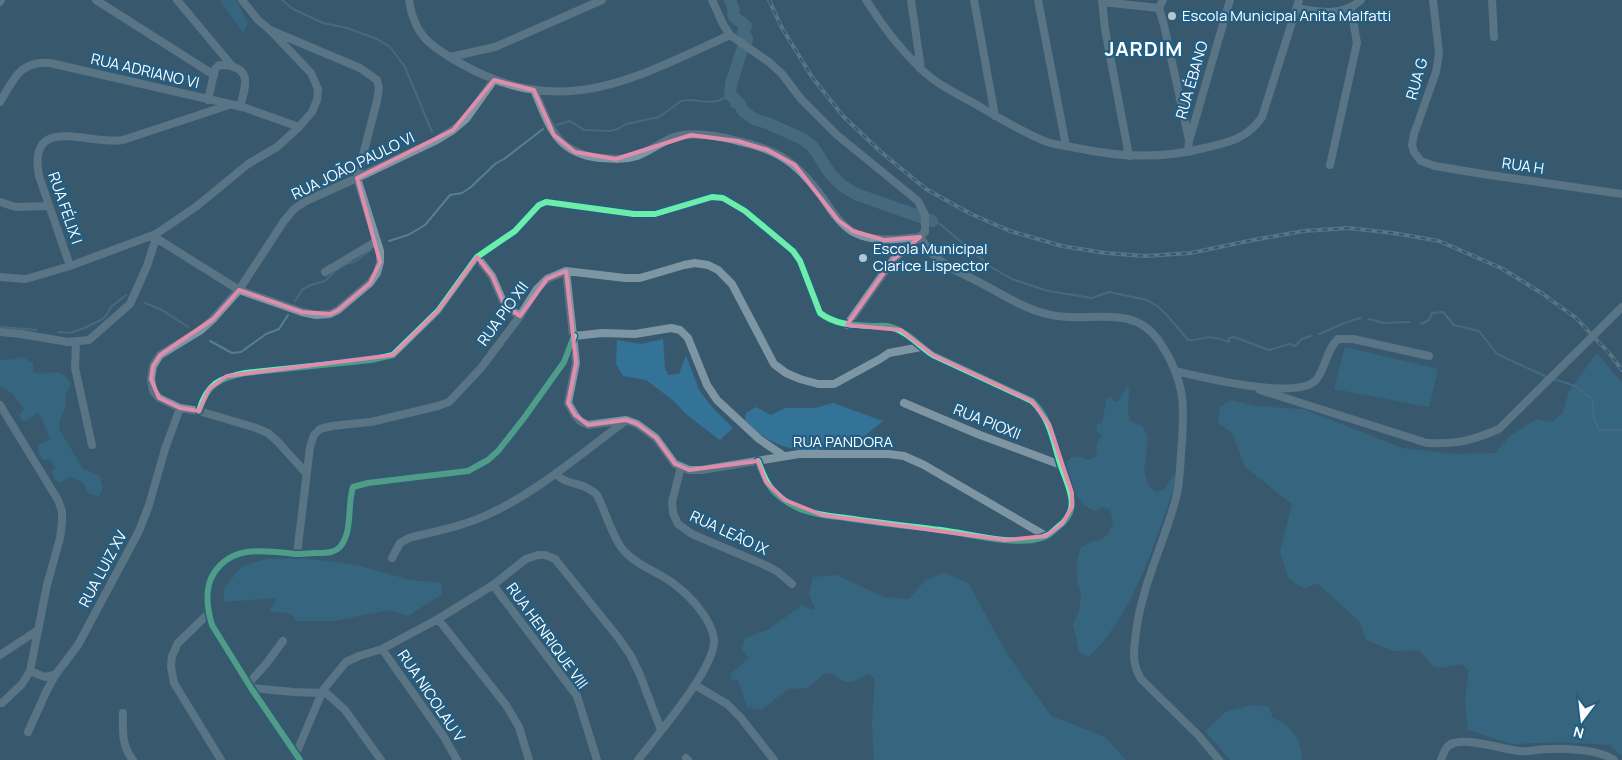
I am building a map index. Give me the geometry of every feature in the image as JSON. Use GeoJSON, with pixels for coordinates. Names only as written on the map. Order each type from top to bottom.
{"type":"FeatureCollection","features":[{"type":"Feature","properties":{"kind":"street"},"geometry":{"type":"LineString","coordinates":[[96,0],[214,76]]}},
{"type":"Feature","properties":{"kind":"street"},"geometry":{"type":"LineString","coordinates":[[177,0],[233,67]]}},
{"type":"Feature","properties":{"kind":"street"},"geometry":{"type":"LineString","coordinates":[[0,276],[26,279],[156,236],[197,206],[248,164],[277,147],[299,127],[312,112],[317,100],[318,89],[311,73],[258,20],[242,0]]}},
{"type":"Feature","properties":{"kind":"street"},"geometry":{"type":"LineString","coordinates":[[407,0],[418,31],[450,57],[494,80],[534,90],[582,91],[604,87],[648,71],[730,35]]}},
{"type":"Feature","properties":{"kind":"street"},"geometry":{"type":"LineString","coordinates":[[450,57],[495,46],[602,0]]}},
{"type":"Feature","properties":{"kind":"street"},"geometry":{"type":"LineString","coordinates":[[712,0],[730,35],[769,62],[782,74],[801,99],[837,135],[918,201],[925,215],[926,226],[924,232],[894,260],[847,325]]}},
{"type":"Feature","properties":{"kind":"street"},"geometry":{"type":"LineString","coordinates":[[866,0],[882,24],[904,51],[939,84],[995,116],[1050,143],[1100,153],[1129,156],[1166,155],[1188,152],[1228,142],[1246,134],[1256,127],[1262,117],[1298,4],[1326,13],[1351,8],[1361,0]]}},
{"type":"Feature","properties":{"kind":"street"},"geometry":{"type":"LineString","coordinates":[[911,0],[921,69]]}},
{"type":"Feature","properties":{"kind":"street"},"geometry":{"type":"LineString","coordinates":[[974,0],[995,116]]}},
{"type":"Feature","properties":{"kind":"street"},"geometry":{"type":"LineString","coordinates":[[1038,0],[1066,146]]}},
{"type":"Feature","properties":{"kind":"street"},"geometry":{"type":"LineString","coordinates":[[1163,0],[1159,8],[1189,140],[1188,152]]}},
{"type":"Feature","properties":{"kind":"street","name":"RUA ÉBANO"},"geometry":{"type":"LineString","coordinates":[[1189,140],[1230,0]]}},
{"type":"Feature","properties":{"kind":"street","name":"RUA G"},"geometry":{"type":"LineString","coordinates":[[1421,161],[1414,152],[1412,144],[1436,72],[1439,52],[1433,0]]}},
{"type":"Feature","properties":{"kind":"street"},"geometry":{"type":"LineString","coordinates":[[1492,0],[1494,37]]}},
{"type":"Feature","properties":{"kind":"street"},"geometry":{"type":"LineString","coordinates":[[1129,156],[1105,29],[1102,1],[1159,8]]}},
{"type":"Feature","properties":{"kind":"street"},"geometry":{"type":"LineString","coordinates":[[1330,164],[1357,43],[1351,8]]}},
{"type":"Feature","properties":{"kind":"street"},"geometry":{"type":"LineString","coordinates":[[156,236],[239,290],[316,315],[330,314],[338,310],[370,283],[377,273],[380,262],[377,240],[357,178],[377,101],[379,88],[377,80],[360,68],[270,30]]}},
{"type":"Feature","properties":{"kind":"street","name":"RUA ADRIANO VI"},"geometry":{"type":"LineString","coordinates":[[0,102],[20,71],[39,62],[240,107],[299,127]]}},
{"type":"Feature","properties":{"kind":"street"},"geometry":{"type":"LineString","coordinates":[[208,100],[215,68],[219,65],[233,67],[240,70],[246,86],[240,107]]}},
{"type":"Feature","properties":{"kind":"street","name":"RUA JOÃO PAULO VI"},"geometry":{"type":"LineString","coordinates":[[180,408],[159,398],[153,391],[151,379],[153,366],[160,355],[201,330],[213,319],[239,290],[284,221],[294,209],[306,201],[435,141],[453,130],[466,119],[494,80]]}},
{"type":"Feature","properties":{"kind":"street"},"geometry":{"type":"LineString","coordinates":[[534,90],[554,135],[563,145],[575,152],[590,157],[616,160],[640,155],[675,137],[691,135],[738,140],[768,150],[795,165],[808,178],[838,220],[853,232],[884,240],[920,237]]}},
{"type":"Feature","properties":{"kind":"street","name":"RUA FÉLIX I"},"geometry":{"type":"LineString","coordinates":[[70,266],[39,176],[36,162],[37,151],[42,144],[51,138],[62,136],[112,142],[123,140],[229,105]]}},
{"type":"Feature","properties":{"kind":"street","name":"RUA H"},"geometry":{"type":"LineString","coordinates":[[1421,161],[1435,166],[1483,174],[1622,194]]}},
{"type":"Feature","properties":{"kind":"street"},"geometry":{"type":"LineString","coordinates":[[199,411],[203,398],[209,389],[216,382],[227,376],[372,360],[393,355],[438,311],[477,257],[515,231],[539,205],[546,202],[634,214],[655,214],[712,197],[723,198],[746,211],[793,251],[800,261],[820,313],[832,320],[847,325],[888,326],[901,330],[933,355],[1032,402],[1041,409],[1049,424],[1061,465],[1072,493],[1072,507],[1062,524],[1046,536],[1030,540],[1004,540],[822,514],[799,508],[774,492],[766,482],[758,461]]}},
{"type":"Feature","properties":{"kind":"street"},"geometry":{"type":"LineString","coordinates":[[0,202],[16,207],[49,206]]}},
{"type":"Feature","properties":{"kind":"street"},"geometry":{"type":"LineString","coordinates":[[0,332],[76,343],[89,340],[130,304],[147,266],[156,236]]}},
{"type":"Feature","properties":{"kind":"street"},"geometry":{"type":"LineString","coordinates":[[920,237],[937,258],[961,273],[1034,310],[1048,315],[1068,317],[1113,316],[1129,319],[1142,324],[1152,332],[1159,342],[1175,371],[1182,391],[1184,415],[1178,488],[1140,610],[1134,656],[1135,668],[1141,679],[1199,736],[1219,760]]}},
{"type":"Feature","properties":{"kind":"street"},"geometry":{"type":"LineString","coordinates":[[325,272],[377,240]]}},
{"type":"Feature","properties":{"kind":"street"},"geometry":{"type":"LineString","coordinates":[[477,257],[492,276],[505,306],[520,316]]}},
{"type":"Feature","properties":{"kind":"street"},"geometry":{"type":"LineString","coordinates":[[681,467],[675,464],[656,438],[637,424],[626,420],[588,425],[580,421],[575,415],[568,402],[576,363],[566,271],[624,278],[640,278],[684,265],[696,263],[708,265],[718,270],[732,284],[774,364],[786,373],[818,384],[834,384],[889,353],[921,347]]}},
{"type":"Feature","properties":{"kind":"street","name":"RUA PIO XII"},"geometry":{"type":"LineString","coordinates":[[296,554],[306,473],[314,434],[320,429],[332,426],[371,422],[449,402],[482,368],[538,289],[547,279],[566,271]]}},
{"type":"Feature","properties":{"kind":"street"},"geometry":{"type":"LineString","coordinates":[[1175,371],[1246,385],[1427,443],[1451,444],[1477,439],[1499,428],[1622,307]]}},
{"type":"Feature","properties":{"kind":"street"},"geometry":{"type":"LineString","coordinates":[[574,336],[602,333],[635,334],[671,328],[680,330],[688,338],[703,378],[717,400],[753,434],[784,456]]}},
{"type":"Feature","properties":{"kind":"street"},"geometry":{"type":"LineString","coordinates":[[298,757],[249,686],[212,625],[208,614],[207,600],[211,578],[218,567],[231,556],[248,550],[296,554],[332,552],[339,548],[343,542],[347,529],[353,487],[368,483],[468,471],[488,460],[498,451],[524,418],[564,362],[574,336]]}},
{"type":"Feature","properties":{"kind":"street"},"geometry":{"type":"LineString","coordinates":[[1246,385],[1294,388],[1314,381],[1320,374],[1333,344],[1338,339],[1343,338],[1429,356]]}},
{"type":"Feature","properties":{"kind":"street"},"geometry":{"type":"LineString","coordinates":[[76,343],[75,368],[92,445]]}},
{"type":"Feature","properties":{"kind":"street","name":"RUA PIOXII"},"geometry":{"type":"LineString","coordinates":[[904,403],[980,435],[1061,465]]}},
{"type":"Feature","properties":{"kind":"street"},"geometry":{"type":"LineString","coordinates":[[0,405],[58,500],[62,511],[60,538],[30,671],[22,684],[2,703]]}},
{"type":"Feature","properties":{"kind":"street"},"geometry":{"type":"LineString","coordinates":[[180,408],[199,411],[256,428],[268,434],[278,442],[306,473]]}},
{"type":"Feature","properties":{"kind":"street","name":"RUA LUIZ XV"},"geometry":{"type":"LineString","coordinates":[[28,732],[47,690],[56,674],[78,645],[139,531],[149,505],[165,448],[180,408]]}},
{"type":"Feature","properties":{"kind":"street"},"geometry":{"type":"LineString","coordinates":[[392,558],[400,544],[409,538],[468,522],[503,507],[556,473],[626,420]]}},
{"type":"Feature","properties":{"kind":"street","name":"RUA PANDORA"},"geometry":{"type":"LineString","coordinates":[[681,467],[689,470],[702,470],[800,454],[889,454],[904,456],[924,465],[1046,536]]}},
{"type":"Feature","properties":{"kind":"street","name":"RUA LEÃO IX"},"geometry":{"type":"LineString","coordinates":[[681,467],[672,502],[673,514],[678,524],[692,534],[767,566],[778,572],[792,584]]}},
{"type":"Feature","properties":{"kind":"street"},"geometry":{"type":"LineString","coordinates":[[556,473],[564,481],[585,485],[598,495],[619,545],[628,554],[675,584],[700,611],[711,630],[714,640],[712,653],[695,685],[638,760]]}},
{"type":"Feature","properties":{"kind":"street"},"geometry":{"type":"LineString","coordinates":[[298,757],[322,691],[346,662],[382,649],[438,619],[493,585],[526,560],[538,555],[545,555],[555,559],[617,636],[631,656],[640,674],[661,730]]}},
{"type":"Feature","properties":{"kind":"street","name":"RUA HENRIQUE VIII"},"geometry":{"type":"LineString","coordinates":[[493,585],[577,696],[597,760]]}},
{"type":"Feature","properties":{"kind":"street"},"geometry":{"type":"LineString","coordinates":[[208,614],[178,643],[172,656],[171,667],[174,683],[221,760]]}},
{"type":"Feature","properties":{"kind":"street"},"geometry":{"type":"LineString","coordinates":[[438,619],[506,705],[519,727],[529,760]]}},
{"type":"Feature","properties":{"kind":"street"},"geometry":{"type":"LineString","coordinates":[[0,655],[38,630]]}},
{"type":"Feature","properties":{"kind":"street"},"geometry":{"type":"LineString","coordinates":[[249,686],[283,640]]}},
{"type":"Feature","properties":{"kind":"street","name":"RUA NICOLAU V"},"geometry":{"type":"LineString","coordinates":[[382,649],[444,737],[457,760]]}},
{"type":"Feature","properties":{"kind":"street"},"geometry":{"type":"LineString","coordinates":[[30,671],[45,677],[56,674]]}},
{"type":"Feature","properties":{"kind":"street"},"geometry":{"type":"LineString","coordinates":[[695,685],[727,704],[741,718],[774,760]]}},
{"type":"Feature","properties":{"kind":"street"},"geometry":{"type":"LineString","coordinates":[[249,686],[294,692],[322,691],[345,710],[381,760]]}},
{"type":"Feature","properties":{"kind":"street"},"geometry":{"type":"LineString","coordinates":[[123,712],[124,744],[132,760]]}},
{"type":"Feature","properties":{"kind":"street"},"geometry":{"type":"LineString","coordinates":[[1441,760],[1448,746],[1452,743],[1464,741],[1520,751],[1552,749],[1580,751],[1603,755],[1614,760]]}},
{"type":"Feature","properties":{"kind":"highlighted area"},"geometry":{"type":"Polygon","coordinates":[[[494,80],[534,90],[554,135],[575,152],[616,159],[691,135],[738,141],[768,150],[795,165],[838,220],[853,231],[884,240],[920,237],[893,260],[847,325],[901,330],[933,355],[1032,401],[1049,424],[1072,493],[1072,507],[1062,524],[1046,536],[1005,540],[822,515],[785,500],[766,482],[758,461],[689,470],[675,464],[656,438],[637,424],[626,420],[588,425],[575,415],[568,403],[576,363],[566,271],[547,279],[520,316],[505,306],[492,276],[477,257],[438,311],[393,355],[227,376],[209,389],[199,411],[180,408],[159,398],[151,379],[153,366],[160,355],[213,319],[239,290],[302,312],[330,314],[338,310],[370,283],[380,262],[357,178],[453,130],[494,80]]]}},
{"type":"Feature","properties":{"kind":"shaded area"},"geometry":{"type":"Polygon","coordinates":[[[220,0],[236,0],[248,23],[243,33],[220,0]]]}},
{"type":"Feature","properties":{"kind":"shaded area"},"geometry":{"type":"Polygon","coordinates":[[[663,339],[665,368],[668,375],[679,374],[686,355],[699,390],[712,407],[733,428],[720,440],[646,380],[623,376],[616,364],[617,340],[641,344],[663,339]]]}},
{"type":"Feature","properties":{"kind":"shaded area"},"geometry":{"type":"Polygon","coordinates":[[[1345,347],[1438,369],[1429,407],[1334,389],[1345,347]]]}},
{"type":"Feature","properties":{"kind":"shaded area"},"geometry":{"type":"Polygon","coordinates":[[[1597,353],[1622,383],[1622,756],[1610,745],[1563,742],[1512,744],[1468,730],[1465,699],[1469,670],[1462,664],[1442,668],[1434,667],[1419,650],[1393,651],[1366,640],[1359,621],[1317,583],[1304,589],[1289,579],[1280,552],[1292,504],[1245,467],[1232,433],[1218,423],[1220,407],[1230,400],[1256,406],[1303,409],[1402,448],[1454,454],[1495,453],[1510,436],[1536,419],[1552,422],[1563,413],[1569,391],[1597,353]]]}},
{"type":"Feature","properties":{"kind":"shaded area"},"geometry":{"type":"Polygon","coordinates":[[[23,357],[33,363],[33,372],[59,373],[71,385],[66,393],[66,407],[60,420],[59,429],[83,469],[99,475],[103,488],[99,496],[88,493],[83,482],[70,477],[60,483],[54,479],[52,471],[55,468],[51,459],[43,460],[38,453],[39,445],[50,439],[41,416],[37,413],[28,420],[22,421],[19,415],[24,409],[13,394],[0,386],[0,360],[23,357]]]}},
{"type":"Feature","properties":{"kind":"shaded area"},"geometry":{"type":"Polygon","coordinates":[[[1127,387],[1129,389],[1129,420],[1142,426],[1148,437],[1144,471],[1149,487],[1156,492],[1164,490],[1174,474],[1176,477],[1173,491],[1138,584],[1106,638],[1087,657],[1079,651],[1073,624],[1079,612],[1081,592],[1077,580],[1077,560],[1081,547],[1090,542],[1101,540],[1109,533],[1113,522],[1110,510],[1103,507],[1096,511],[1083,504],[1075,492],[1066,463],[1076,456],[1088,460],[1096,457],[1097,443],[1102,434],[1096,431],[1097,425],[1102,422],[1107,398],[1111,396],[1113,401],[1117,402],[1127,387]]]}},
{"type":"Feature","properties":{"kind":"shaded area"},"geometry":{"type":"Polygon","coordinates":[[[833,403],[883,421],[855,442],[836,447],[810,450],[786,447],[775,443],[755,430],[745,420],[746,413],[756,407],[771,415],[785,408],[815,408],[833,403]]]}},
{"type":"Feature","properties":{"kind":"shaded area"},"geometry":{"type":"Polygon","coordinates":[[[303,558],[357,565],[410,580],[441,583],[442,594],[408,616],[388,610],[334,621],[297,621],[290,613],[269,612],[277,598],[224,602],[224,589],[241,567],[265,559],[303,558]]]}},
{"type":"Feature","properties":{"kind":"shaded area"},"geometry":{"type":"Polygon","coordinates":[[[944,573],[968,583],[1007,654],[1051,716],[1105,737],[1126,760],[874,760],[872,723],[875,679],[869,674],[846,682],[833,674],[825,673],[807,688],[788,689],[761,710],[747,707],[738,680],[731,680],[731,673],[749,658],[742,649],[745,638],[769,629],[802,605],[811,610],[815,608],[809,595],[813,577],[836,575],[884,597],[909,599],[925,581],[944,573]]]}},
{"type":"Feature","properties":{"kind":"shaded area"},"geometry":{"type":"Polygon","coordinates":[[[1252,705],[1269,707],[1273,718],[1290,729],[1300,746],[1302,760],[1230,760],[1205,731],[1226,712],[1252,705]]]}},
{"type":"Feature","properties":{"kind":"waterway"},"geometry":{"type":"LineString","coordinates":[[282,0],[293,9],[323,23],[347,28],[377,39],[390,47],[405,67],[432,132]]}},
{"type":"Feature","properties":{"kind":"waterway"},"geometry":{"type":"LineString","coordinates":[[730,0],[734,10],[733,15],[746,26],[743,32],[747,40]]}},
{"type":"Feature","properties":{"kind":"waterway"},"geometry":{"type":"LineString","coordinates":[[742,50],[731,84],[730,95],[736,100],[736,103],[740,104],[743,111],[754,119],[803,139],[813,147],[829,172],[841,185],[856,194],[932,221]]}},
{"type":"Feature","properties":{"kind":"waterway"},"geometry":{"type":"LineString","coordinates":[[557,125],[570,121],[584,130],[610,131],[626,124],[659,117],[681,101],[718,101],[730,95]]}},
{"type":"Feature","properties":{"kind":"waterway"},"geometry":{"type":"LineString","coordinates":[[389,241],[408,235],[425,225],[450,195],[462,193],[471,187],[495,164],[543,129]]}},
{"type":"Feature","properties":{"kind":"waterway"},"geometry":{"type":"LineString","coordinates":[[932,221],[940,224],[991,267],[1012,279],[1048,291],[1092,298],[1109,292],[1147,300],[1166,314],[1188,340],[1211,337],[1229,342],[1229,338],[1234,337],[1269,350],[1289,344],[1295,346],[1302,339],[1311,336]]}},
{"type":"Feature","properties":{"kind":"waterway"},"geometry":{"type":"LineString","coordinates":[[295,301],[303,289],[325,281],[335,271],[346,264],[354,262],[371,250]]}},
{"type":"Feature","properties":{"kind":"waterway"},"geometry":{"type":"LineString","coordinates":[[58,332],[70,333],[99,321],[105,317],[111,307],[126,295]]}},
{"type":"Feature","properties":{"kind":"waterway"},"geometry":{"type":"LineString","coordinates":[[145,303],[162,310],[188,327]]}},
{"type":"Feature","properties":{"kind":"waterway"},"geometry":{"type":"LineString","coordinates":[[1421,324],[1429,320],[1432,313],[1443,312],[1454,325],[1479,331],[1497,354],[1547,377]]}},
{"type":"Feature","properties":{"kind":"waterway"},"geometry":{"type":"LineString","coordinates":[[210,341],[232,353],[241,352],[266,334],[279,329],[288,315]]}},
{"type":"Feature","properties":{"kind":"waterway"},"geometry":{"type":"LineString","coordinates":[[1319,334],[1361,318]]}},
{"type":"Feature","properties":{"kind":"waterway"},"geometry":{"type":"LineString","coordinates":[[1369,319],[1384,323],[1409,322]]}},
{"type":"Feature","properties":{"kind":"waterway"},"geometry":{"type":"LineString","coordinates":[[0,327],[37,330]]}},
{"type":"Feature","properties":{"kind":"waterway"},"geometry":{"type":"LineString","coordinates":[[1554,379],[1575,386],[1592,399],[1594,417],[1599,430],[1622,430]]}},
{"type":"Feature","properties":{"kind":"railway"},"geometry":{"type":"LineString","coordinates":[[769,0],[782,28],[812,77],[843,116],[881,152],[926,189],[971,214],[1010,231],[1062,246],[1105,253],[1145,256],[1191,253],[1304,231],[1348,228],[1439,241],[1501,268],[1543,294],[1576,318],[1610,354],[1622,370]]}},
{"type":"Feature","properties":{"kind":"cycle path"},"geometry":{"type":"LineString","coordinates":[[199,411],[210,388],[228,377],[245,373],[371,360],[393,355],[438,311],[477,257],[515,231],[539,205],[546,202],[634,214],[655,214],[712,197],[723,198],[745,211],[793,251],[800,261],[820,313],[826,317],[845,324],[886,326],[897,329],[933,355],[1032,401],[1043,415],[1051,431],[1072,498],[1072,506],[1065,520],[1050,534],[1025,541],[996,539],[828,516],[804,510],[782,499],[768,484],[758,461]]}},
{"type":"Feature","properties":{"kind":"cycle path"},"geometry":{"type":"LineString","coordinates":[[300,760],[251,688],[212,625],[207,598],[209,585],[214,573],[231,557],[240,553],[262,551],[295,554],[324,553],[333,552],[338,549],[347,534],[353,487],[368,483],[468,471],[488,460],[498,451],[524,418],[564,362],[574,336]]}},
{"type":"Feature","properties":{"kind":"place","name":"Escola Municipal Anita Malfatti"},"geometry":{"type":"Point","coordinates":[1172,16]}},
{"type":"Feature","properties":{"kind":"place","name":"Escola Municipal Clarice Lispector"},"geometry":{"type":"Point","coordinates":[863,258]}},
{"type":"Feature","properties":{"kind":"district","name":"JARDIM"},"geometry":{"type":"Point","coordinates":[1144,49]}}]}
